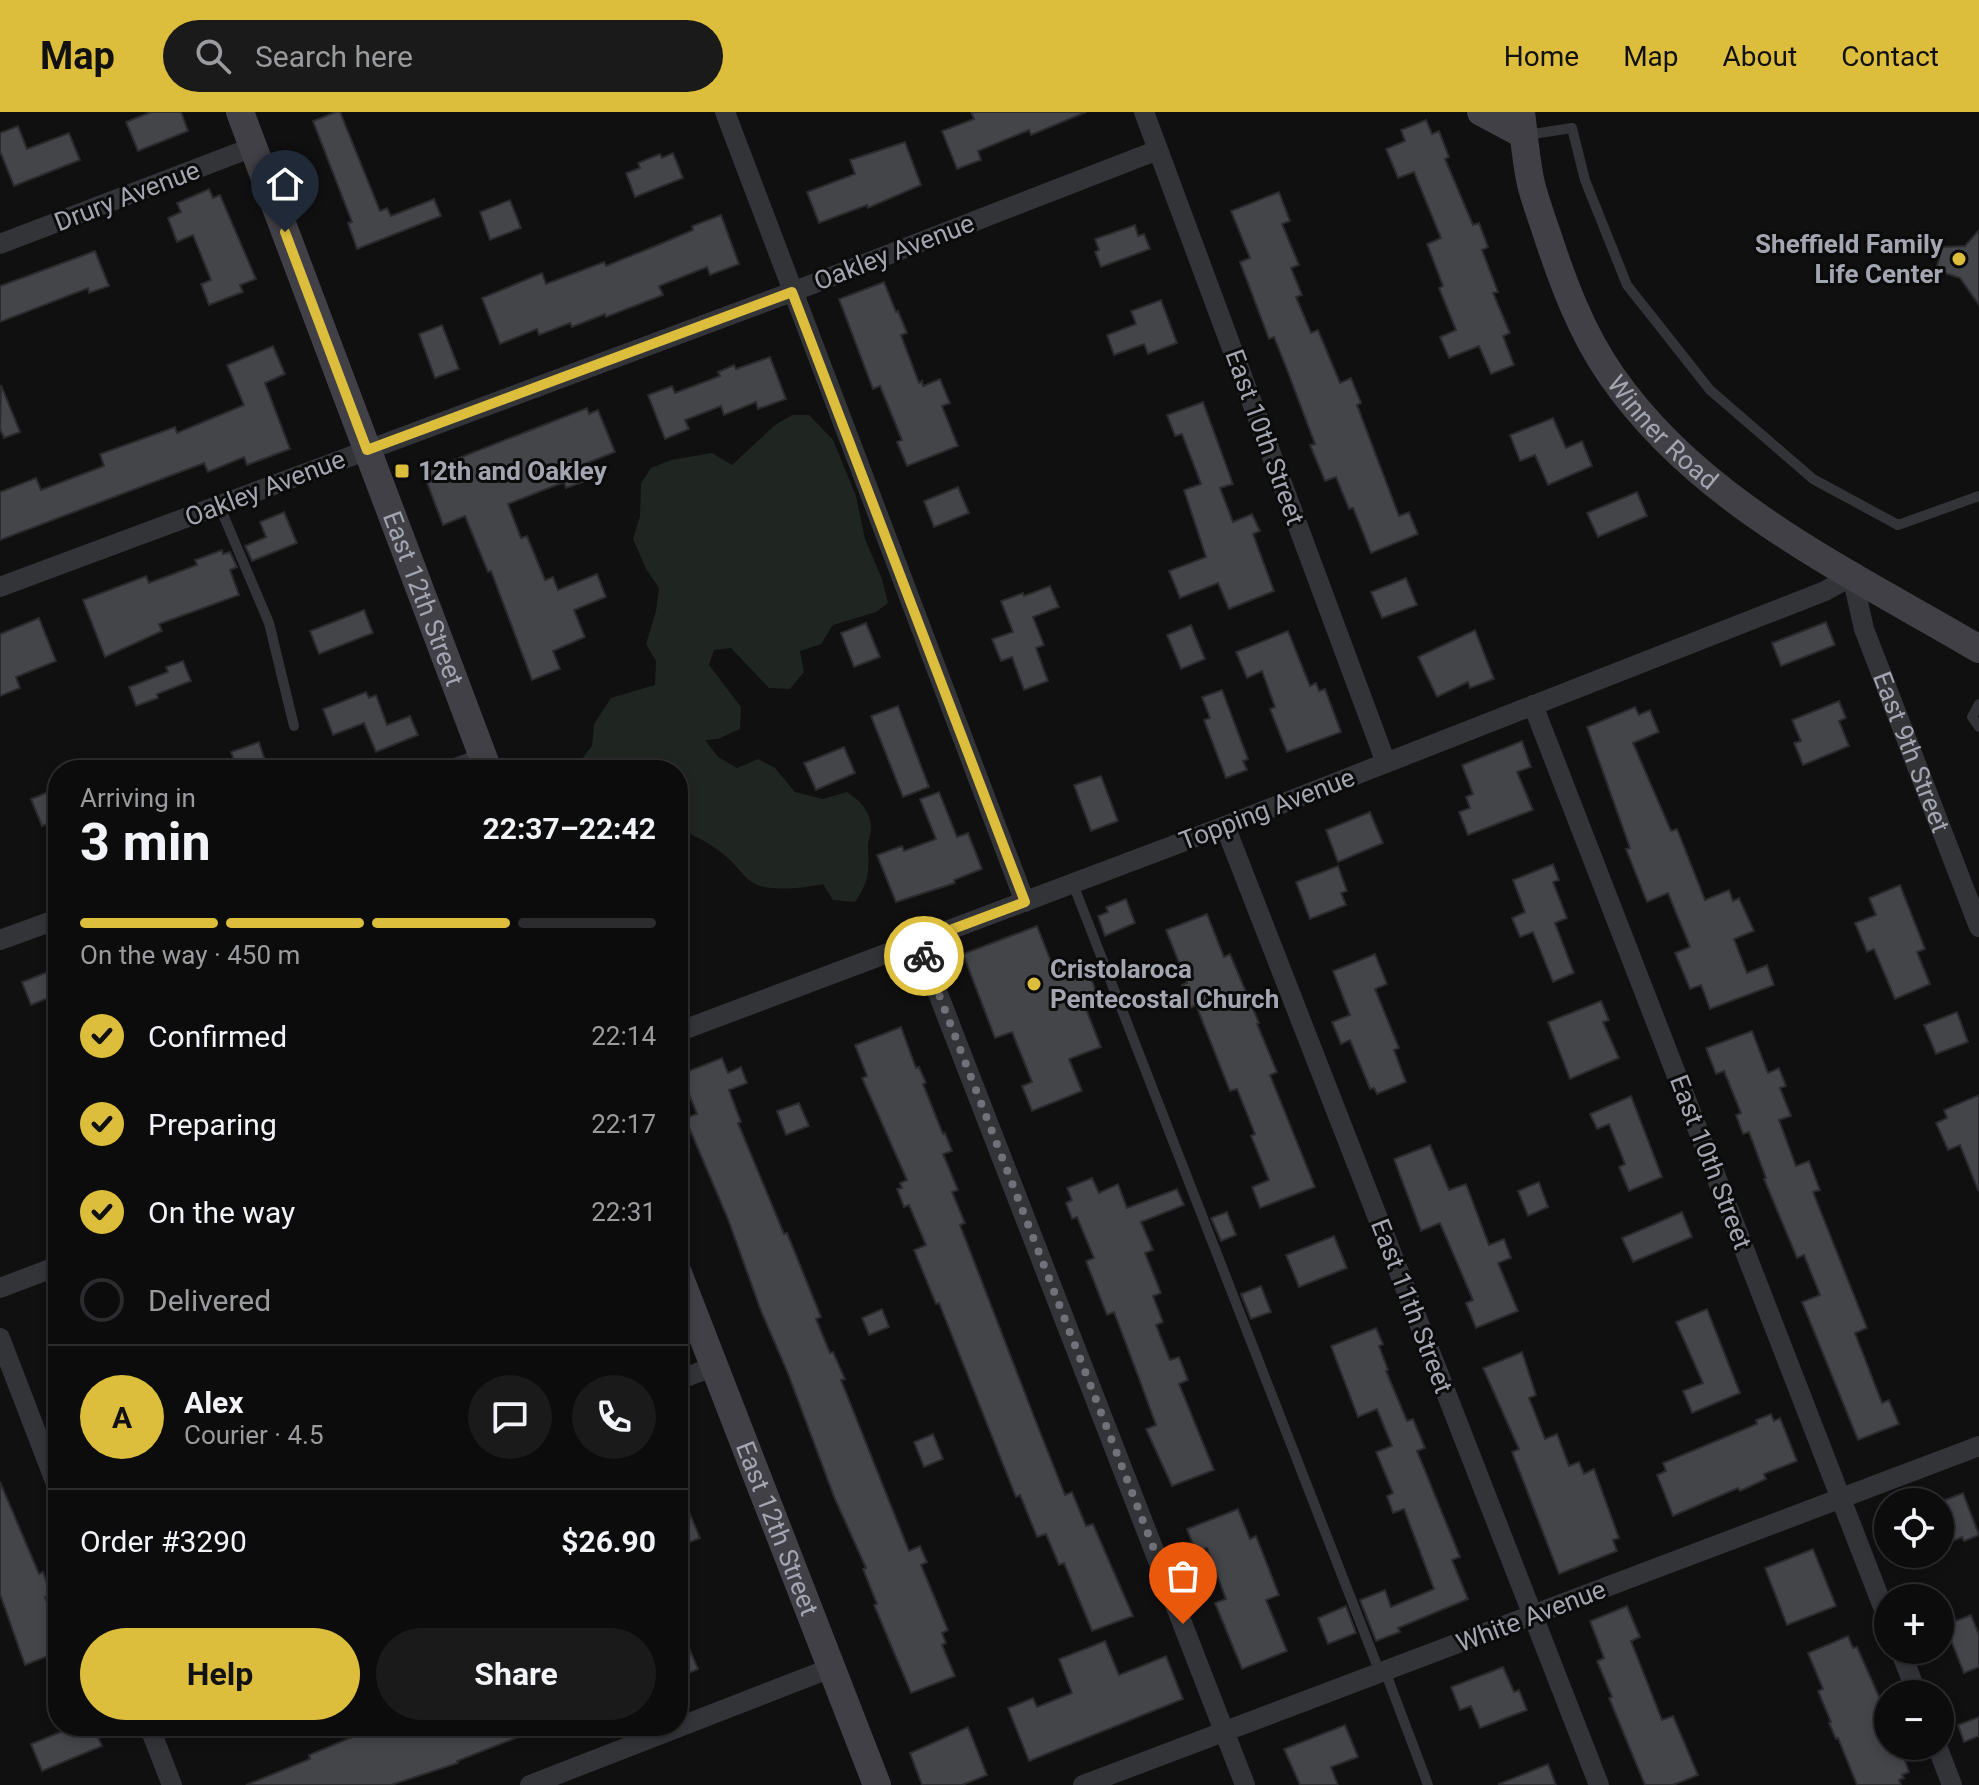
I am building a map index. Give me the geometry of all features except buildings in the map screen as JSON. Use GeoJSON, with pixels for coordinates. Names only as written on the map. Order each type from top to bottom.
{"type":"FeatureCollection","features":[{"type":"Feature","properties":{"kind":"street","name":"East 12th Street"},"geometry":{"type":"LineString","coordinates":[[240,112],[483,760]]}},
{"type":"Feature","properties":{"kind":"street"},"geometry":{"type":"LineString","coordinates":[[725,112],[1025,902]]}},
{"type":"Feature","properties":{"kind":"street","name":"East 10th Street"},"geometry":{"type":"LineString","coordinates":[[1144,112],[1386,763]]}},
{"type":"Feature","properties":{"kind":"street"},"geometry":{"type":"LineString","coordinates":[[1481,112],[1523,124]]}},
{"type":"Feature","properties":{"kind":"street","name":"Winner Road"},"geometry":{"type":"LineString","coordinates":[[1523,124],[1532,186],[1554,256],[1582,326],[1611,375],[1653,426],[1709,479],[1771,525],[1979,649]]}},
{"type":"Feature","properties":{"kind":"street","name":"Drury Avenue"},"geometry":{"type":"LineString","coordinates":[[0,244],[253,147]]}},
{"type":"Feature","properties":{"kind":"street","name":"Oakley Avenue"},"geometry":{"type":"LineString","coordinates":[[0,587],[792,292],[1158,150]]}},
{"type":"Feature","properties":{"kind":"street","name":"Topping Avenue"},"geometry":{"type":"LineString","coordinates":[[688,1028],[1225,826],[1825,591],[1852,576]]}},
{"type":"Feature","properties":{"kind":"street","name":"East 9th Street"},"geometry":{"type":"LineString","coordinates":[[1852,576],[1864,629],[1979,927]]}},
{"type":"Feature","properties":{"kind":"street","name":"East 10th Street"},"geometry":{"type":"LineString","coordinates":[[1533,705],[1874,1584]]}},
{"type":"Feature","properties":{"kind":"street","name":"East 11th Street"},"geometry":{"type":"LineString","coordinates":[[1225,826],[1599,1785]]}},
{"type":"Feature","properties":{"kind":"street"},"geometry":{"type":"LineString","coordinates":[[0,940],[48,923]]}},
{"type":"Feature","properties":{"kind":"street"},"geometry":{"type":"LineString","coordinates":[[918,942],[1245,1785]]}},
{"type":"Feature","properties":{"kind":"street"},"geometry":{"type":"LineString","coordinates":[[0,1288],[48,1270]]}},
{"type":"Feature","properties":{"kind":"street","name":"East 12th Street"},"geometry":{"type":"LineString","coordinates":[[688,1300],[877,1785]]}},
{"type":"Feature","properties":{"kind":"street"},"geometry":{"type":"LineString","coordinates":[[0,1338],[48,1463]]}},
{"type":"Feature","properties":{"kind":"street"},"geometry":{"type":"LineString","coordinates":[[688,1376],[713,1367]]}},
{"type":"Feature","properties":{"kind":"street","name":"White Avenue"},"geometry":{"type":"LineString","coordinates":[[1083,1785],[1979,1446]]}},
{"type":"Feature","properties":{"kind":"street"},"geometry":{"type":"LineString","coordinates":[[688,1724],[831,1668]]}},
{"type":"Feature","properties":{"kind":"street"},"geometry":{"type":"LineString","coordinates":[[153,1736],[172,1785]]}},
{"type":"Feature","properties":{"kind":"street"},"geometry":{"type":"LineString","coordinates":[[530,1785],[656,1736]]}},
{"type":"Feature","properties":{"kind":"street"},"geometry":{"type":"LineString","coordinates":[[1942,1760],[1952,1785]]}},
{"type":"Feature","properties":{"kind":"lane"},"geometry":{"type":"LineString","coordinates":[[1523,124],[1572,128],[1585,180],[1627,285],[1710,390],[1813,479],[1898,525],[1979,496]]}},
{"type":"Feature","properties":{"kind":"lane"},"geometry":{"type":"LineString","coordinates":[[219,505],[269,623],[294,726]]}},
{"type":"Feature","properties":{"kind":"lane"},"geometry":{"type":"LineString","coordinates":[[1979,704],[1972,717],[1979,727]]}},
{"type":"Feature","properties":{"kind":"lane"},"geometry":{"type":"LineString","coordinates":[[1073,884],[1428,1785]]}},
{"type":"Feature","properties":{"kind":"shaded area"},"geometry":{"type":"Polygon","coordinates":[[[792,415],[809,415],[833,440],[856,496],[865,539],[882,579],[888,603],[876,612],[833,625],[821,644],[800,651],[804,672],[790,689],[769,688],[731,648],[714,650],[709,665],[741,707],[740,729],[718,739],[705,740],[718,757],[737,768],[758,759],[775,768],[795,792],[823,799],[847,792],[860,802],[867,811],[871,828],[868,876],[855,902],[833,900],[823,884],[774,888],[755,884],[711,845],[688,833],[688,760],[581,760],[592,746],[594,724],[611,698],[655,685],[656,661],[646,644],[659,588],[646,569],[633,539],[640,516],[641,483],[651,468],[671,460],[712,453],[732,465],[775,425],[792,415]]]}},
{"type":"Feature","properties":{"kind":"way so far"},"geometry":{"type":"LineString","coordinates":[[924,956],[1183,1624]]}},
{"type":"Feature","properties":{"kind":"place","name":"Sheffield Family Life Center"},"geometry":{"type":"Point","coordinates":[1959,259]}},
{"type":"Feature","properties":{"kind":"place","name":"12th and Oakley"},"geometry":{"type":"Point","coordinates":[402,471]}},
{"type":"Feature","properties":{"kind":"place","name":"Cristolaroca Pentecostal Church"},"geometry":{"type":"Point","coordinates":[1034,984]}},
{"type":"Feature","properties":{"kind":"route"},"geometry":{"type":"LineString","coordinates":[[285,232],[367,450],[792,292],[1025,902],[918,942],[924,956]]}}]}
